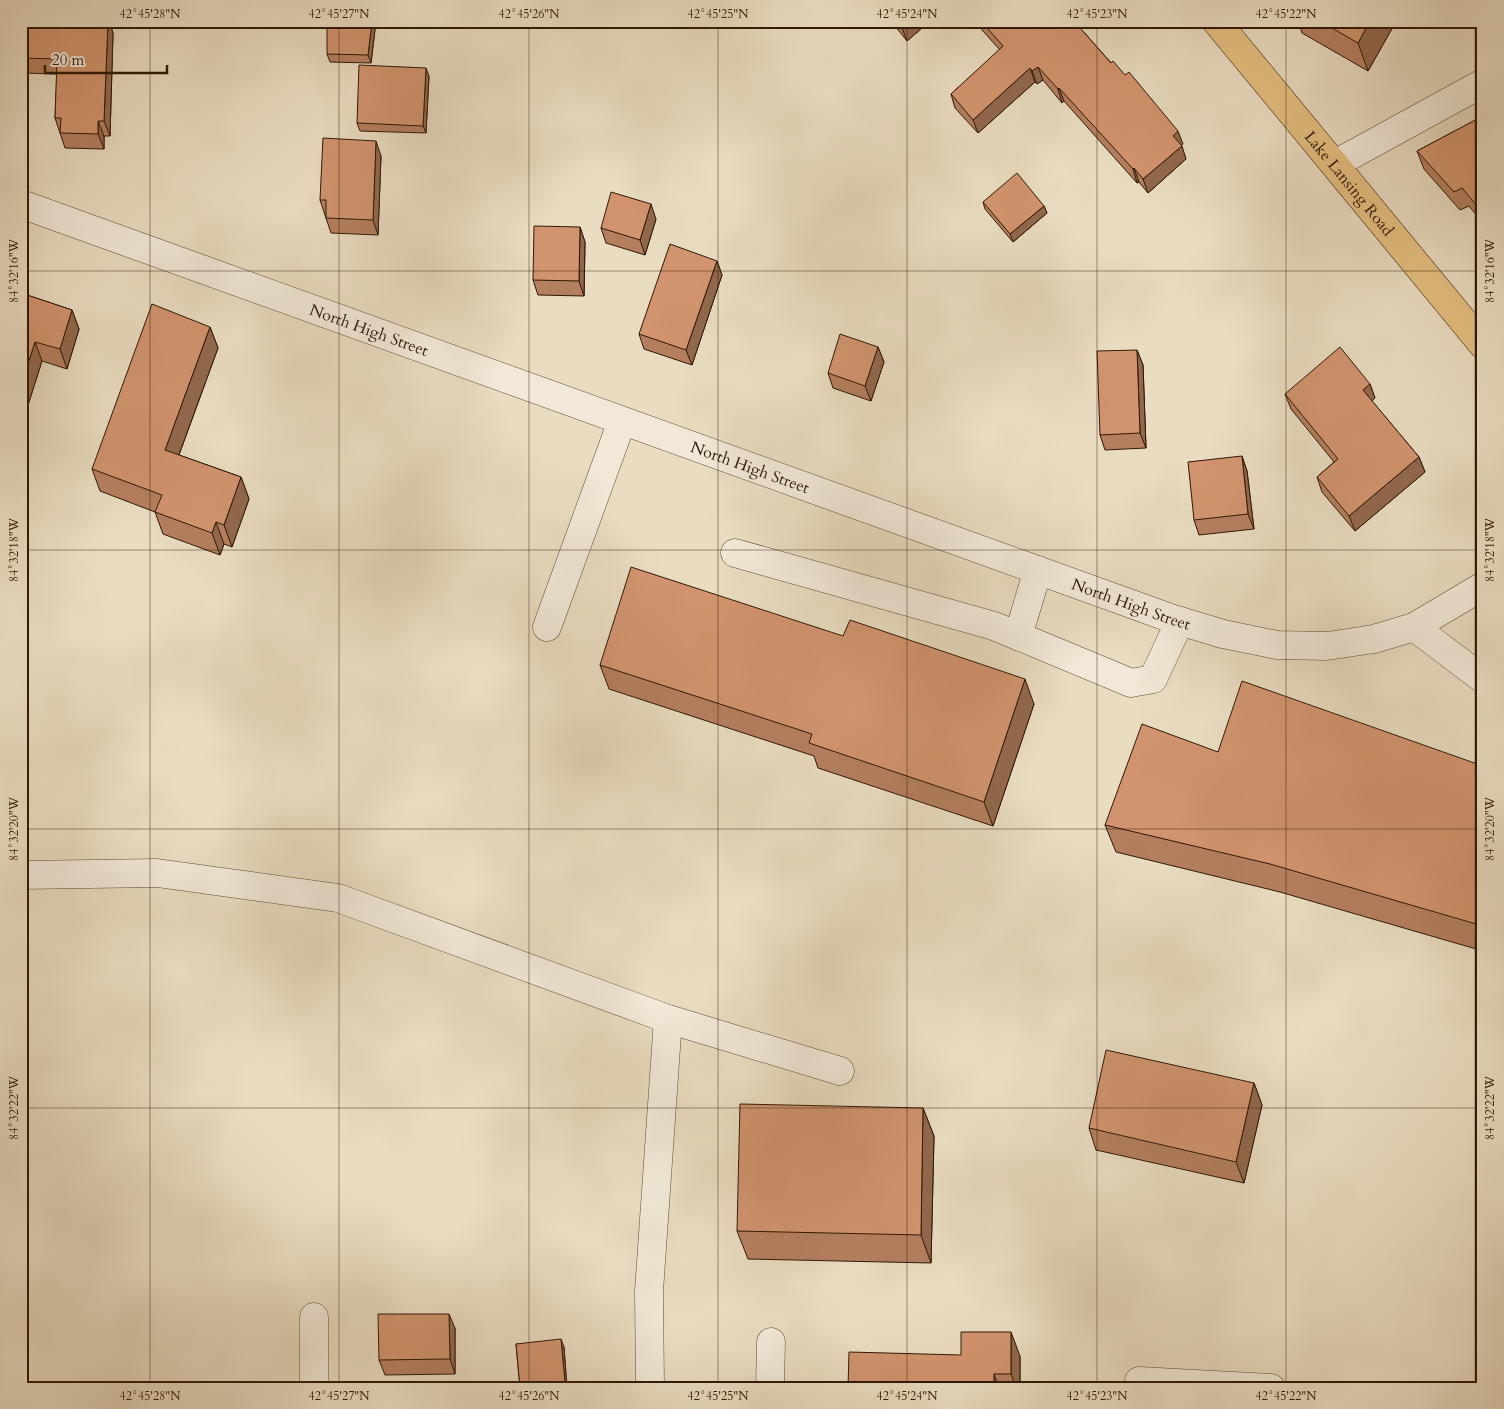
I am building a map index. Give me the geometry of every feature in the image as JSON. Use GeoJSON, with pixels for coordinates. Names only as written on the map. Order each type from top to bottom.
{"type":"FeatureCollection","features":[{"type":"Feature","properties":{"kind":"main road","name":"Lake Lansing Road"},"geometry":{"type":"LineString","coordinates":[[1216,21],[1483,345]]}},
{"type":"Feature","properties":{"kind":"street"},"geometry":{"type":"LineString","coordinates":[[1335,164],[1483,83]]}},
{"type":"Feature","properties":{"kind":"street","name":"North High Street"},"geometry":{"type":"LineString","coordinates":[[21,204],[1180,622],[1222,634],[1277,644],[1327,646],[1374,639],[1414,628],[1483,586]]}},
{"type":"Feature","properties":{"kind":"street"},"geometry":{"type":"LineString","coordinates":[[547,627],[622,421]]}},
{"type":"Feature","properties":{"kind":"street"},"geometry":{"type":"LineString","coordinates":[[735,553],[994,626],[1131,683],[1153,679],[1180,622]]}},
{"type":"Feature","properties":{"kind":"street"},"geometry":{"type":"LineString","coordinates":[[1018,636],[1038,570]]}},
{"type":"Feature","properties":{"kind":"street"},"geometry":{"type":"LineString","coordinates":[[1414,628],[1483,679]]}},
{"type":"Feature","properties":{"kind":"street"},"geometry":{"type":"LineString","coordinates":[[21,875],[157,873],[338,898],[668,1019],[840,1071]]}},
{"type":"Feature","properties":{"kind":"street"},"geometry":{"type":"LineString","coordinates":[[650,1388],[649,1291],[668,1019]]}},
{"type":"Feature","properties":{"kind":"street"},"geometry":{"type":"LineString","coordinates":[[314,1317],[314,1388]]}},
{"type":"Feature","properties":{"kind":"street"},"geometry":{"type":"LineString","coordinates":[[770,1388],[771,1342]]}},
{"type":"Feature","properties":{"kind":"street"},"geometry":{"type":"LineString","coordinates":[[1139,1381],[1271,1388]]}},
{"type":"Feature","properties":{"kind":"building"},"geometry":{"type":"Polygon","coordinates":[[[21,21],[108,21],[104,121],[98,121],[98,134],[60,133],[61,118],[55,118],[57,59],[21,58],[21,21]]]}},
{"type":"Feature","properties":{"kind":"building"},"geometry":{"type":"Polygon","coordinates":[[[327,21],[372,21],[368,55],[327,54],[327,21]]]}},
{"type":"Feature","properties":{"kind":"building"},"geometry":{"type":"Polygon","coordinates":[[[897,21],[910,21],[902,28],[897,21]]]}},
{"type":"Feature","properties":{"kind":"building"},"geometry":{"type":"Polygon","coordinates":[[[981,21],[1074,21],[1111,63],[1113,61],[1125,75],[1129,72],[1178,131],[1173,136],[1182,146],[1143,179],[1038,67],[1032,71],[1030,68],[973,120],[951,94],[1003,46],[981,21]]]}},
{"type":"Feature","properties":{"kind":"building"},"geometry":{"type":"Polygon","coordinates":[[[1320,21],[1370,21],[1358,43],[1320,21]]]}},
{"type":"Feature","properties":{"kind":"building"},"geometry":{"type":"Polygon","coordinates":[[[359,65],[426,68],[423,126],[357,123],[359,65]]]}},
{"type":"Feature","properties":{"kind":"building"},"geometry":{"type":"Polygon","coordinates":[[[1483,116],[1483,213],[1462,188],[1454,192],[1417,151],[1483,116]]]}},
{"type":"Feature","properties":{"kind":"building"},"geometry":{"type":"Polygon","coordinates":[[[323,138],[376,141],[373,220],[326,218],[326,200],[320,200],[323,138]]]}},
{"type":"Feature","properties":{"kind":"building"},"geometry":{"type":"Polygon","coordinates":[[[1017,173],[1044,206],[1010,234],[983,202],[1017,173]]]}},
{"type":"Feature","properties":{"kind":"building"},"geometry":{"type":"Polygon","coordinates":[[[611,192],[651,204],[640,240],[601,228],[611,192]]]}},
{"type":"Feature","properties":{"kind":"building"},"geometry":{"type":"Polygon","coordinates":[[[534,226],[580,227],[579,281],[533,280],[534,226]]]}},
{"type":"Feature","properties":{"kind":"building"},"geometry":{"type":"Polygon","coordinates":[[[670,244],[717,261],[686,350],[639,334],[670,244]]]}},
{"type":"Feature","properties":{"kind":"building"},"geometry":{"type":"Polygon","coordinates":[[[21,293],[72,310],[60,349],[35,342],[21,385],[21,293]]]}},
{"type":"Feature","properties":{"kind":"building"},"geometry":{"type":"Polygon","coordinates":[[[152,304],[210,327],[165,450],[241,477],[224,525],[216,522],[212,533],[155,512],[162,495],[92,469],[152,304]]]}},
{"type":"Feature","properties":{"kind":"building"},"geometry":{"type":"Polygon","coordinates":[[[840,334],[878,347],[865,386],[828,373],[840,334]]]}},
{"type":"Feature","properties":{"kind":"building"},"geometry":{"type":"Polygon","coordinates":[[[1340,347],[1370,384],[1363,390],[1419,457],[1349,516],[1317,477],[1338,459],[1285,394],[1340,347]]]}},
{"type":"Feature","properties":{"kind":"building"},"geometry":{"type":"Polygon","coordinates":[[[1137,350],[1140,433],[1100,435],[1097,351],[1137,350]]]}},
{"type":"Feature","properties":{"kind":"building"},"geometry":{"type":"Polygon","coordinates":[[[1242,456],[1248,514],[1194,520],[1188,462],[1242,456]]]}},
{"type":"Feature","properties":{"kind":"building"},"geometry":{"type":"Polygon","coordinates":[[[631,567],[843,636],[850,620],[1025,679],[984,802],[809,743],[812,734],[600,665],[631,567]]]}},
{"type":"Feature","properties":{"kind":"building"},"geometry":{"type":"Polygon","coordinates":[[[1242,681],[1483,766],[1483,926],[1270,864],[1105,825],[1142,724],[1218,752],[1242,681]]]}},
{"type":"Feature","properties":{"kind":"building"},"geometry":{"type":"Polygon","coordinates":[[[1106,1050],[1254,1083],[1236,1162],[1089,1128],[1106,1050]]]}},
{"type":"Feature","properties":{"kind":"building"},"geometry":{"type":"Polygon","coordinates":[[[740,1104],[923,1108],[921,1235],[737,1231],[740,1104]]]}},
{"type":"Feature","properties":{"kind":"building"},"geometry":{"type":"Polygon","coordinates":[[[378,1314],[449,1314],[450,1359],[379,1360],[378,1314]]]}},
{"type":"Feature","properties":{"kind":"building"},"geometry":{"type":"Polygon","coordinates":[[[961,1332],[1011,1332],[1011,1374],[994,1374],[994,1388],[848,1388],[849,1352],[961,1355],[961,1332]]]}},
{"type":"Feature","properties":{"kind":"building"},"geometry":{"type":"Polygon","coordinates":[[[561,1339],[565,1383],[520,1387],[516,1344],[561,1339]]]}}]}
